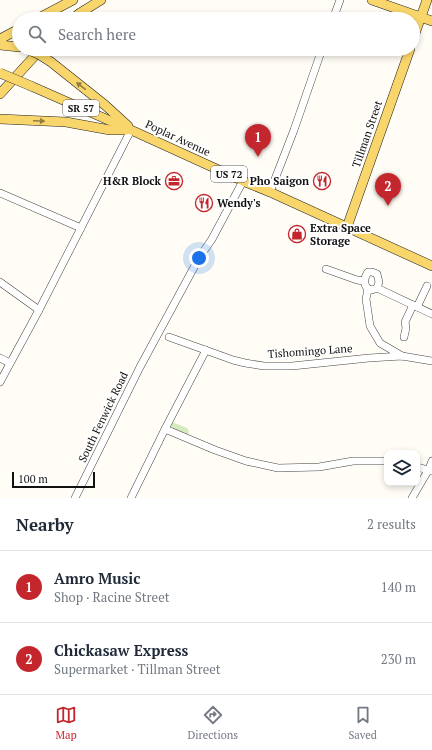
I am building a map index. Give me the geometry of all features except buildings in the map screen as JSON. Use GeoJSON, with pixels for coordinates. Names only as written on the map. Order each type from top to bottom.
{"type":"FeatureCollection","features":[{"type":"Feature","properties":{"kind":"main road"},"geometry":{"type":"LineString","coordinates":[[50,12],[73,0]]}},
{"type":"Feature","properties":{"kind":"main road"},"geometry":{"type":"LineString","coordinates":[[82,12],[101,0]]}},
{"type":"Feature","properties":{"kind":"main road"},"geometry":{"type":"LineString","coordinates":[[372,0],[407,12]]}},
{"type":"Feature","properties":{"kind":"main road"},"geometry":{"type":"LineString","coordinates":[[427,0],[421,17],[432,21]]}},
{"type":"Feature","properties":{"kind":"main road"},"geometry":{"type":"LineString","coordinates":[[0,40],[12,33]]}},
{"type":"Feature","properties":{"kind":"main road"},"geometry":{"type":"LineString","coordinates":[[0,45],[12,46]]}},
{"type":"Feature","properties":{"kind":"main road"},"geometry":{"type":"LineString","coordinates":[[0,94],[35,56]]}},
{"type":"Feature","properties":{"kind":"main road","name":"US 72"},"geometry":{"type":"LineString","coordinates":[[42,56],[105,105],[131,130]]}},
{"type":"Feature","properties":{"kind":"main road","name":"Tillman Street"},"geometry":{"type":"LineString","coordinates":[[347,227],[408,56]]}},
{"type":"Feature","properties":{"kind":"main road","name":"Poplar Avenue"},"geometry":{"type":"LineString","coordinates":[[0,73],[270,192],[432,266]]}},
{"type":"Feature","properties":{"kind":"main road","name":"US 72"},"geometry":{"type":"LineString","coordinates":[[0,119],[66,122],[110,130],[131,130]]}},
{"type":"Feature","properties":{"kind":"street"},"geometry":{"type":"LineString","coordinates":[[336,12],[340,0]]}},
{"type":"Feature","properties":{"kind":"street"},"geometry":{"type":"LineString","coordinates":[[270,192],[294,130],[320,56]]}},
{"type":"Feature","properties":{"kind":"street"},"geometry":{"type":"LineString","coordinates":[[0,382],[39,310],[131,130]]}},
{"type":"Feature","properties":{"kind":"street","name":"South Fenwick Road"},"geometry":{"type":"LineString","coordinates":[[75,498],[140,367],[243,181]]}},
{"type":"Feature","properties":{"kind":"street"},"geometry":{"type":"LineString","coordinates":[[0,193],[81,228]]}},
{"type":"Feature","properties":{"kind":"street"},"geometry":{"type":"LineString","coordinates":[[326,269],[364,281]]}},
{"type":"Feature","properties":{"kind":"street"},"geometry":{"type":"LineString","coordinates":[[377,288],[379,282],[377,274],[368,272],[364,281],[365,286],[368,289],[366,299],[370,326],[380,343],[402,356]]}},
{"type":"Feature","properties":{"kind":"street"},"geometry":{"type":"LineString","coordinates":[[0,282],[39,310]]}},
{"type":"Feature","properties":{"kind":"street"},"geometry":{"type":"LineString","coordinates":[[404,337],[406,328],[405,322],[427,286]]}},
{"type":"Feature","properties":{"kind":"street"},"geometry":{"type":"LineString","coordinates":[[368,289],[372,290],[377,288],[432,314]]}},
{"type":"Feature","properties":{"kind":"street","name":"Tishomingo Lane"},"geometry":{"type":"LineString","coordinates":[[169,337],[239,362],[274,366],[292,366],[402,356],[432,361]]}},
{"type":"Feature","properties":{"kind":"street"},"geometry":{"type":"LineString","coordinates":[[131,498],[206,350]]}},
{"type":"Feature","properties":{"kind":"street"},"geometry":{"type":"LineString","coordinates":[[0,358],[10,363]]}},
{"type":"Feature","properties":{"kind":"street"},"geometry":{"type":"LineString","coordinates":[[165,429],[246,461],[278,468],[319,467],[354,461],[384,462]]}},
{"type":"Feature","properties":{"kind":"street"},"geometry":{"type":"LineString","coordinates":[[412,498],[430,470],[432,461]]}},
{"type":"Feature","properties":{"kind":"street"},"geometry":{"type":"LineString","coordinates":[[420,468],[430,470]]}},
{"type":"Feature","properties":{"kind":"green space"},"geometry":{"type":"Polygon","coordinates":[[[172,422],[187,428],[189,431],[188,435],[173,429],[171,425],[172,422]]]}},
{"type":"Feature","properties":{"kind":"place","name":"Amro Music"},"geometry":{"type":"Point","coordinates":[258,157]}},
{"type":"Feature","properties":{"kind":"place","name":"H&R Block"},"geometry":{"type":"Point","coordinates":[174,181]}},
{"type":"Feature","properties":{"kind":"place","name":"Pho Saigon"},"geometry":{"type":"Point","coordinates":[322,181]}},
{"type":"Feature","properties":{"kind":"place","name":"Wendy's"},"geometry":{"type":"Point","coordinates":[204,203]}},
{"type":"Feature","properties":{"kind":"place","name":"Chickasaw Express"},"geometry":{"type":"Point","coordinates":[388,206]}},
{"type":"Feature","properties":{"kind":"place","name":"Extra Space Storage"},"geometry":{"type":"Point","coordinates":[297,234]}}]}
